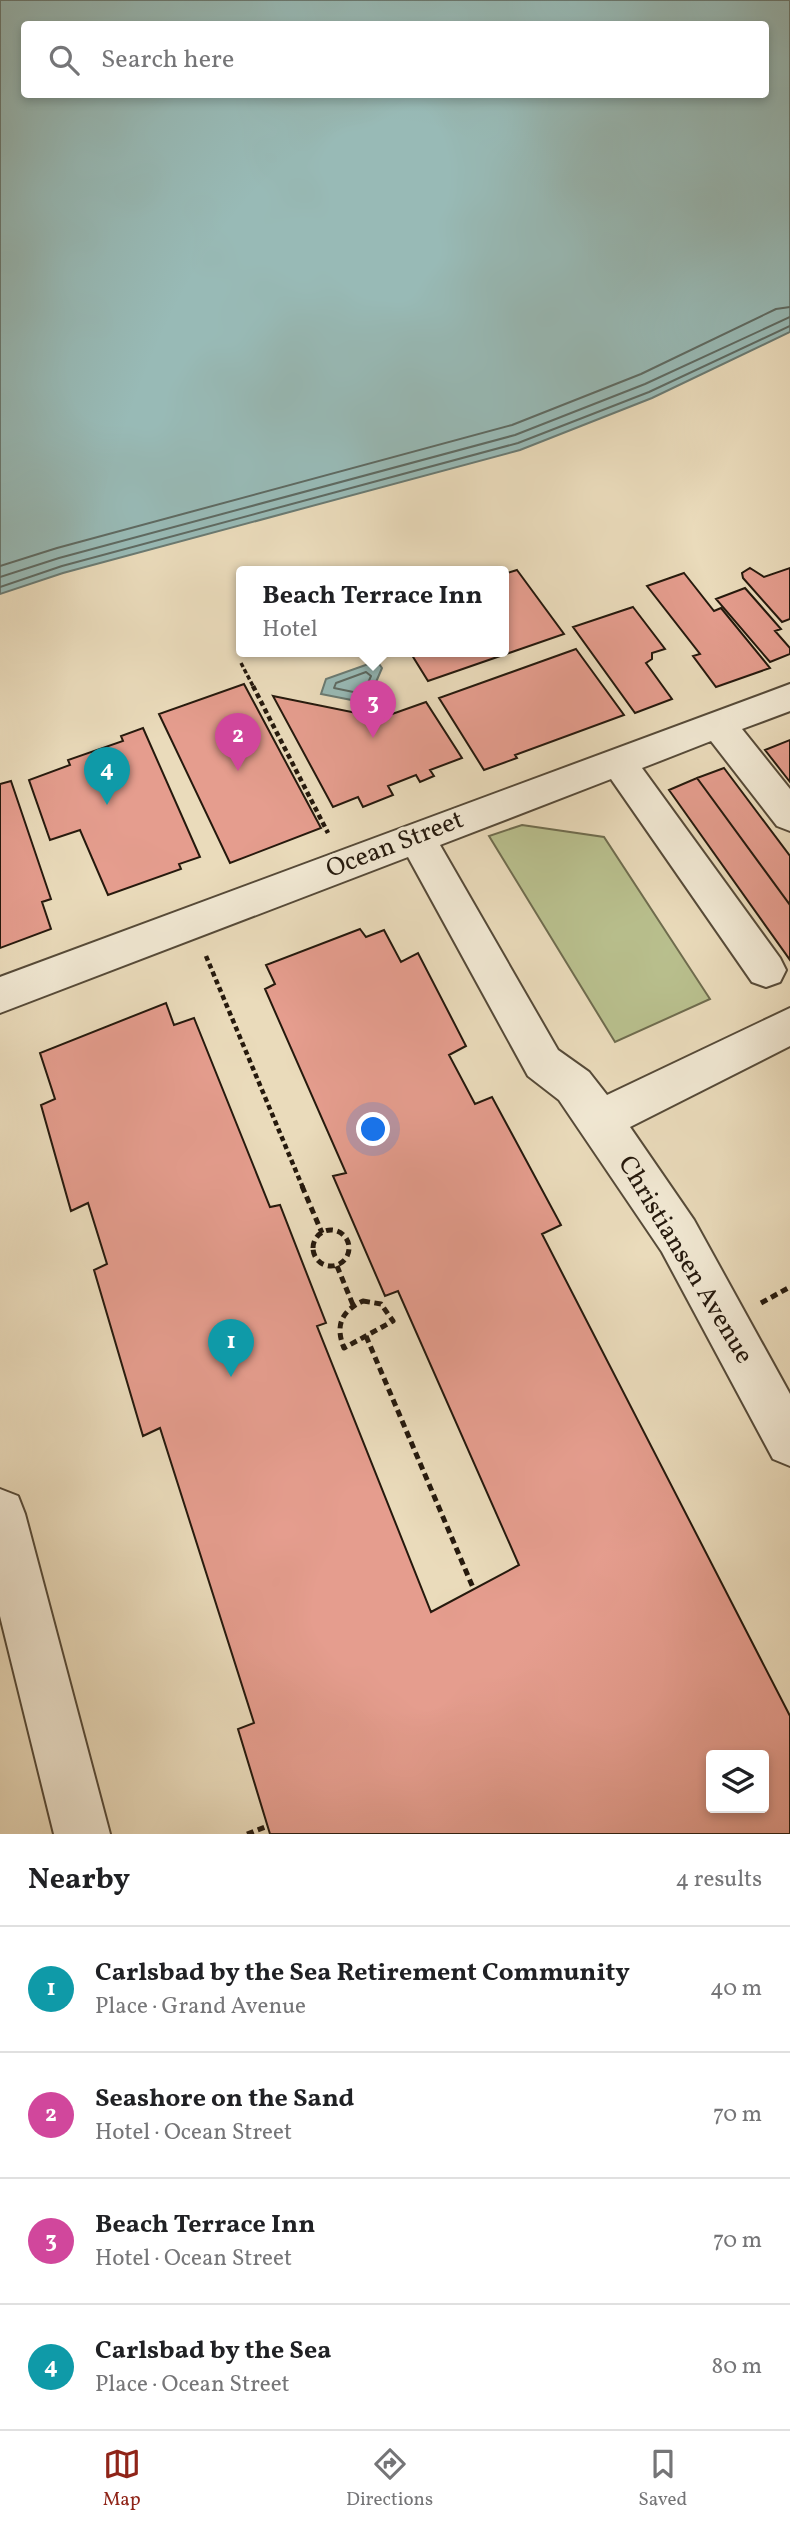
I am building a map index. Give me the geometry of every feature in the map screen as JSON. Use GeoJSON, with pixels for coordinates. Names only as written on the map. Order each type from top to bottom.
{"type":"FeatureCollection","features":[{"type":"Feature","properties":{"kind":"street","name":"Ocean Street"},"geometry":{"type":"LineString","coordinates":[[0,995],[790,697]]}},
{"type":"Feature","properties":{"kind":"street"},"geometry":{"type":"LineString","coordinates":[[718,724],[790,816]]}},
{"type":"Feature","properties":{"kind":"street"},"geometry":{"type":"LineString","coordinates":[[618,762],[766,970]]}},
{"type":"Feature","properties":{"kind":"street","name":"Christiansen Avenue"},"geometry":{"type":"LineString","coordinates":[[416,837],[544,1063],[574,1086],[600,1120],[677,1236],[790,1442]]}},
{"type":"Feature","properties":{"kind":"street"},"geometry":{"type":"LineString","coordinates":[[600,1120],[790,1026]]}},
{"type":"Feature","properties":{"kind":"street"},"geometry":{"type":"LineString","coordinates":[[0,1514],[82,1834]]}},
{"type":"Feature","properties":{"kind":"path"},"geometry":{"type":"LineString","coordinates":[[241,663],[325,826]]}},
{"type":"Feature","properties":{"kind":"path"},"geometry":{"type":"LineString","coordinates":[[206,957],[322,1233]]}},
{"type":"Feature","properties":{"kind":"path"},"geometry":{"type":"LineString","coordinates":[[335,1230],[348,1242],[346,1258],[337,1266],[324,1266],[313,1254],[314,1242],[322,1233],[335,1230]]}},
{"type":"Feature","properties":{"kind":"path"},"geometry":{"type":"LineString","coordinates":[[337,1266],[353,1304]]}},
{"type":"Feature","properties":{"kind":"path"},"geometry":{"type":"LineString","coordinates":[[363,1301],[381,1304],[393,1321],[366,1336],[344,1348],[339,1339],[341,1316],[353,1304],[363,1301]]}},
{"type":"Feature","properties":{"kind":"path"},"geometry":{"type":"LineString","coordinates":[[366,1336],[474,1590]]}},
{"type":"Feature","properties":{"kind":"path"},"geometry":{"type":"LineString","coordinates":[[247,1834],[268,1826]]}},
{"type":"Feature","properties":{"kind":"green space"},"geometry":{"type":"Polygon","coordinates":[[[522,825],[604,837],[710,999],[615,1042],[489,836],[522,825]]]}},
{"type":"Feature","properties":{"kind":"water"},"geometry":{"type":"Polygon","coordinates":[[[0,0],[790,0],[790,332],[652,398],[520,450],[63,573],[0,594],[0,0]]]}},
{"type":"Feature","properties":{"kind":"water"},"geometry":{"type":"Polygon","coordinates":[[[377,661],[382,668],[367,703],[321,694],[326,679],[377,661]]]}},
{"type":"Feature","properties":{"kind":"building"},"geometry":{"type":"Polygon","coordinates":[[[750,568],[764,577],[790,568],[790,619],[782,622],[743,578],[742,573],[750,568]]]}},
{"type":"Feature","properties":{"kind":"building"},"geometry":{"type":"Polygon","coordinates":[[[517,570],[564,634],[509,653],[509,572],[517,570]]]}},
{"type":"Feature","properties":{"kind":"building"},"geometry":{"type":"Polygon","coordinates":[[[684,573],[714,611],[721,608],[770,668],[716,687],[693,656],[700,654],[647,586],[684,573]]]}},
{"type":"Feature","properties":{"kind":"building"},"geometry":{"type":"Polygon","coordinates":[[[745,588],[781,629],[775,631],[790,648],[790,654],[770,662],[716,599],[745,588]]]}},
{"type":"Feature","properties":{"kind":"building"},"geometry":{"type":"Polygon","coordinates":[[[633,607],[665,649],[652,653],[652,659],[646,663],[672,699],[635,713],[573,627],[633,607]]]}},
{"type":"Feature","properties":{"kind":"building"},"geometry":{"type":"Polygon","coordinates":[[[576,649],[624,715],[515,755],[517,758],[484,770],[439,698],[576,649]]]}},
{"type":"Feature","properties":{"kind":"building"},"geometry":{"type":"Polygon","coordinates":[[[413,657],[497,657],[428,681],[413,657]]]}},
{"type":"Feature","properties":{"kind":"building"},"geometry":{"type":"Polygon","coordinates":[[[244,684],[321,828],[230,863],[159,714],[244,684]]]}},
{"type":"Feature","properties":{"kind":"building"},"geometry":{"type":"Polygon","coordinates":[[[273,696],[381,718],[426,702],[462,758],[430,770],[434,776],[420,782],[416,775],[388,786],[393,795],[363,807],[358,797],[333,807],[273,696]]]}},
{"type":"Feature","properties":{"kind":"building"},"geometry":{"type":"Polygon","coordinates":[[[143,728],[200,857],[179,864],[181,869],[108,895],[80,830],[50,840],[29,780],[70,765],[68,760],[123,741],[121,736],[143,728]]]}},
{"type":"Feature","properties":{"kind":"building"},"geometry":{"type":"Polygon","coordinates":[[[790,740],[790,782],[765,750],[790,740]]]}},
{"type":"Feature","properties":{"kind":"building"},"geometry":{"type":"Polygon","coordinates":[[[724,768],[790,856],[790,905],[697,778],[724,768]]]}},
{"type":"Feature","properties":{"kind":"building"},"geometry":{"type":"Polygon","coordinates":[[[697,778],[790,905],[790,960],[669,790],[697,778]]]}},
{"type":"Feature","properties":{"kind":"building"},"geometry":{"type":"Polygon","coordinates":[[[11,781],[51,899],[42,902],[51,929],[0,948],[0,784],[11,781]]]}},
{"type":"Feature","properties":{"kind":"building"},"geometry":{"type":"Polygon","coordinates":[[[360,929],[366,937],[384,930],[401,962],[418,953],[466,1046],[449,1055],[475,1104],[492,1097],[561,1225],[542,1234],[790,1716],[790,1834],[270,1834],[238,1729],[254,1723],[160,1428],[143,1436],[94,1270],[107,1264],[88,1203],[71,1211],[41,1105],[55,1099],[40,1053],[166,1003],[174,1025],[194,1018],[270,1207],[280,1205],[326,1323],[317,1326],[431,1612],[519,1565],[398,1291],[385,1296],[333,1176],[346,1173],[265,989],[275,984],[266,965],[360,929]]]}},
{"type":"Feature","properties":{"kind":"place","name":"Beach Terrace Inn"},"geometry":{"type":"Point","coordinates":[373,738]}},
{"type":"Feature","properties":{"kind":"place","name":"Seashore on the Sand"},"geometry":{"type":"Point","coordinates":[238,771]}},
{"type":"Feature","properties":{"kind":"place","name":"Carlsbad by the Sea"},"geometry":{"type":"Point","coordinates":[107,805]}},
{"type":"Feature","properties":{"kind":"place","name":"Carlsbad by the Sea Retirement Community"},"geometry":{"type":"Point","coordinates":[231,1377]}}]}
